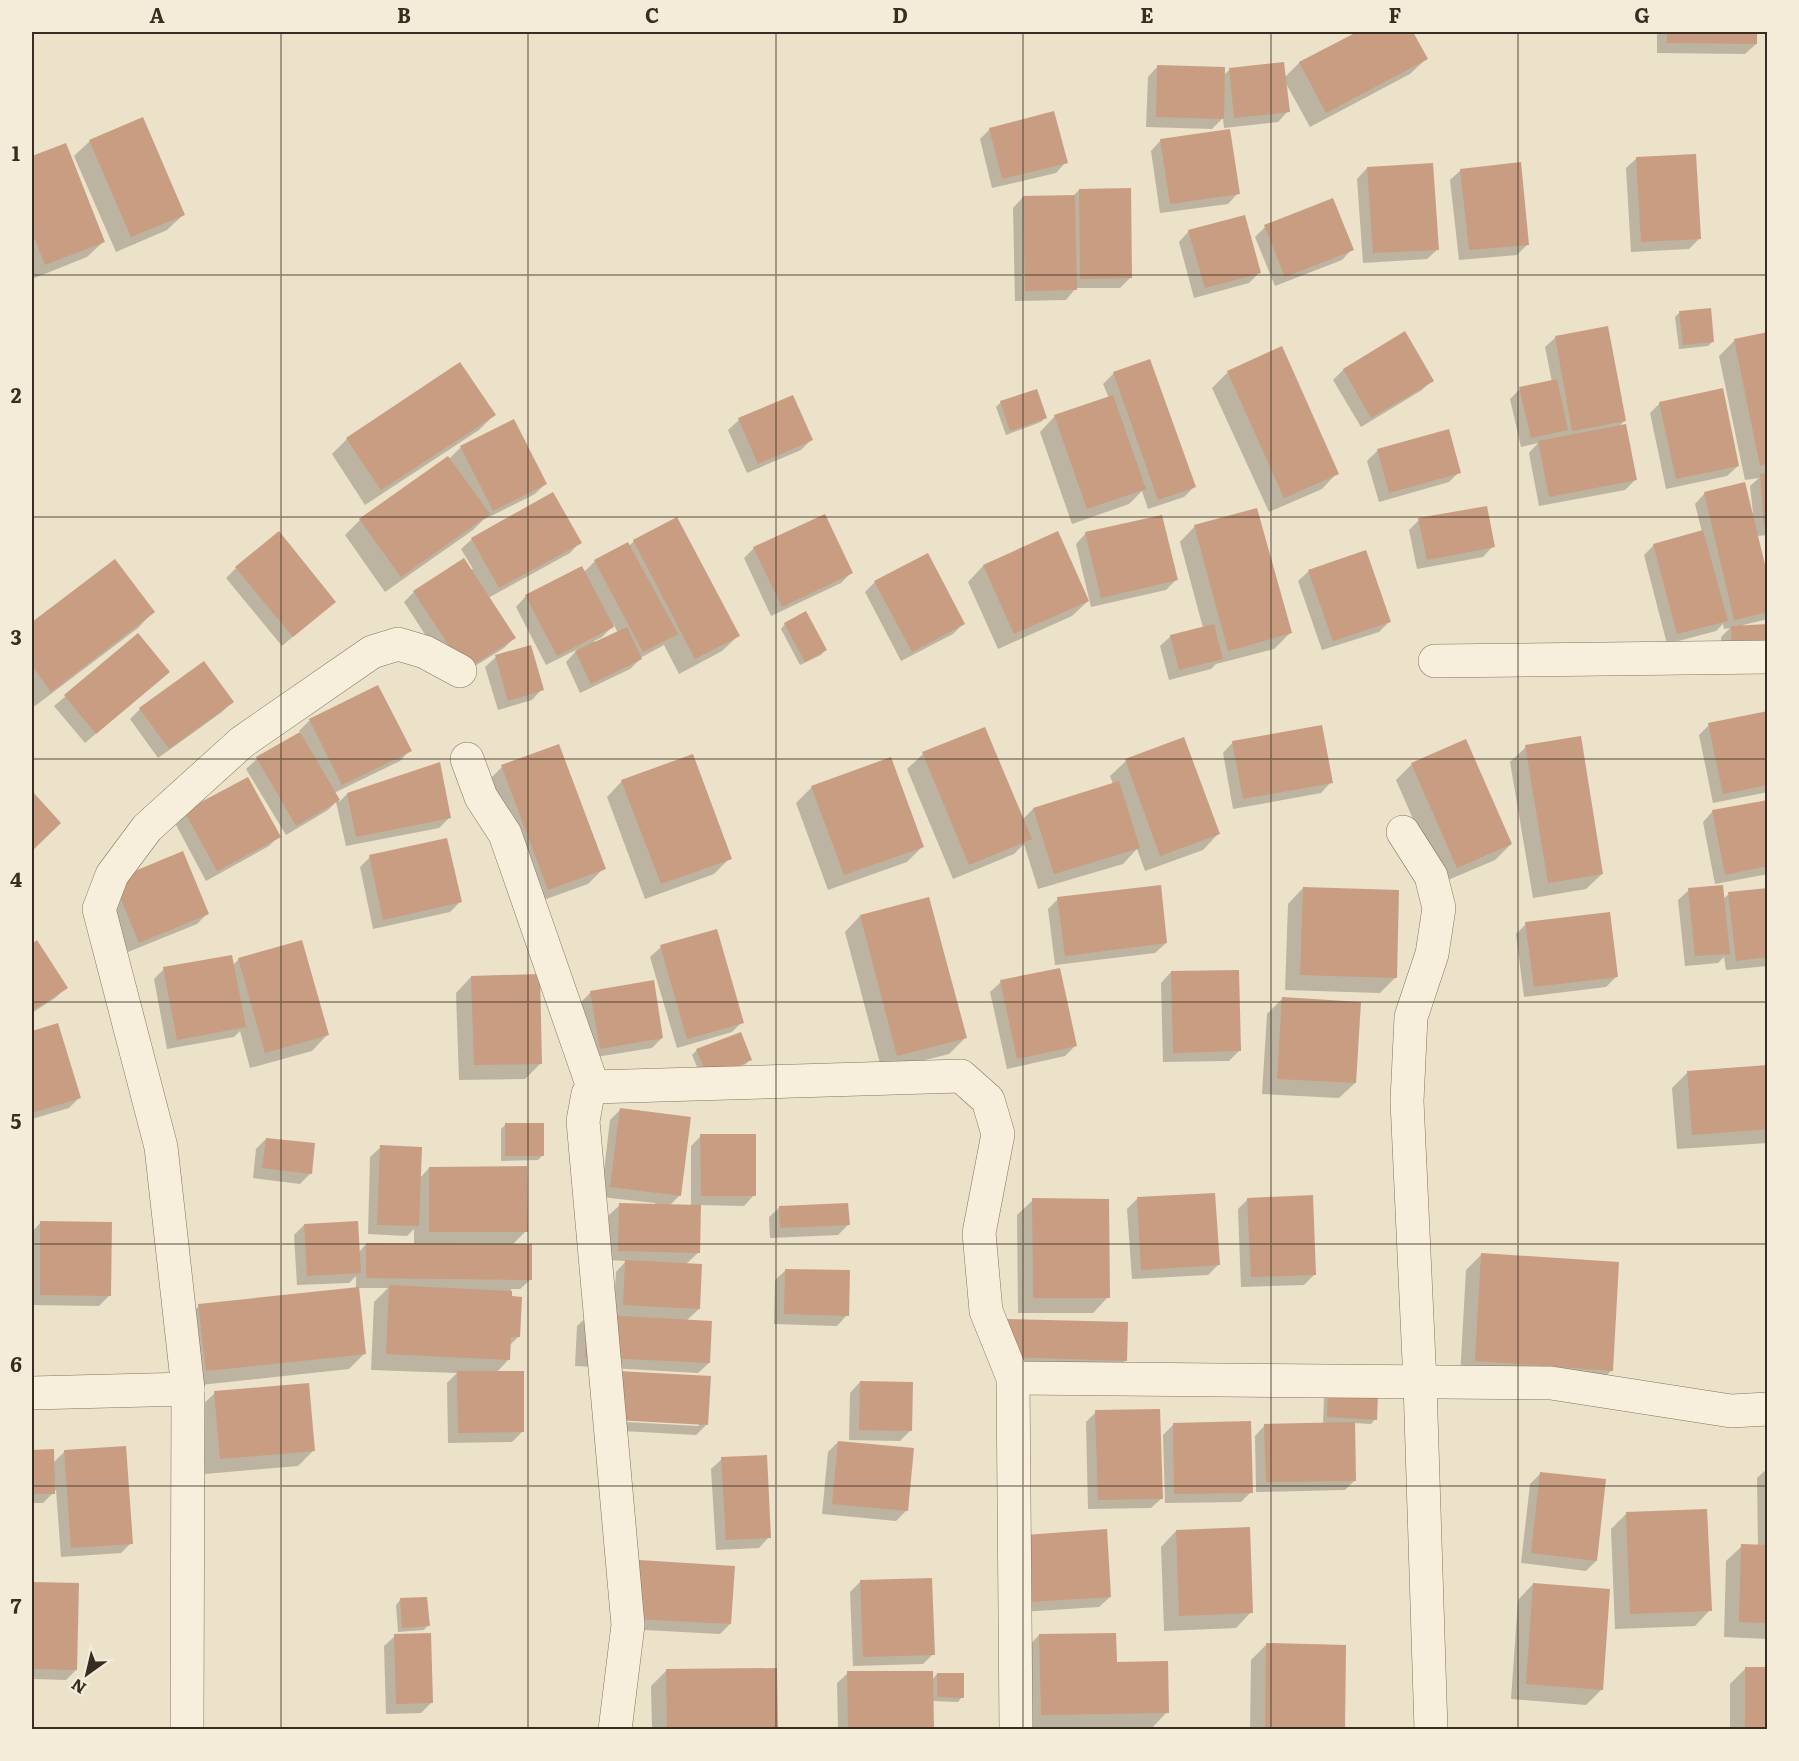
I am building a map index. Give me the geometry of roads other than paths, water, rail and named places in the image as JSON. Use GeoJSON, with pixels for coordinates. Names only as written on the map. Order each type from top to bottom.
{"type":"FeatureCollection","features":[{"type":"Feature","properties":{"kind":"street"},"geometry":{"type":"LineString","coordinates":[[187,1730],[188,1389],[161,1147],[99,909],[112,875],[147,828],[242,742],[372,652],[398,644],[425,652],[460,671]]}},
{"type":"Feature","properties":{"kind":"street"},"geometry":{"type":"LineString","coordinates":[[1435,661],[1767,657]]}},
{"type":"Feature","properties":{"kind":"street"},"geometry":{"type":"LineString","coordinates":[[467,759],[481,796],[506,834],[593,1087]]}},
{"type":"Feature","properties":{"kind":"street"},"geometry":{"type":"LineString","coordinates":[[1403,832],[1431,876],[1439,908],[1432,954],[1412,1017],[1407,1101],[1420,1383],[1431,1730]]}},
{"type":"Feature","properties":{"kind":"street"},"geometry":{"type":"LineString","coordinates":[[593,1087],[961,1076],[987,1101],[998,1134],[979,1233],[986,1311],[1012,1378],[1016,1730]]}},
{"type":"Feature","properties":{"kind":"street"},"geometry":{"type":"LineString","coordinates":[[593,1087],[588,1094],[583,1121],[628,1625],[615,1730]]}},
{"type":"Feature","properties":{"kind":"street"},"geometry":{"type":"LineString","coordinates":[[1012,1378],[1551,1383],[1731,1411],[1767,1409]]}},
{"type":"Feature","properties":{"kind":"street"},"geometry":{"type":"LineString","coordinates":[[32,1393],[188,1389]]}}]}
